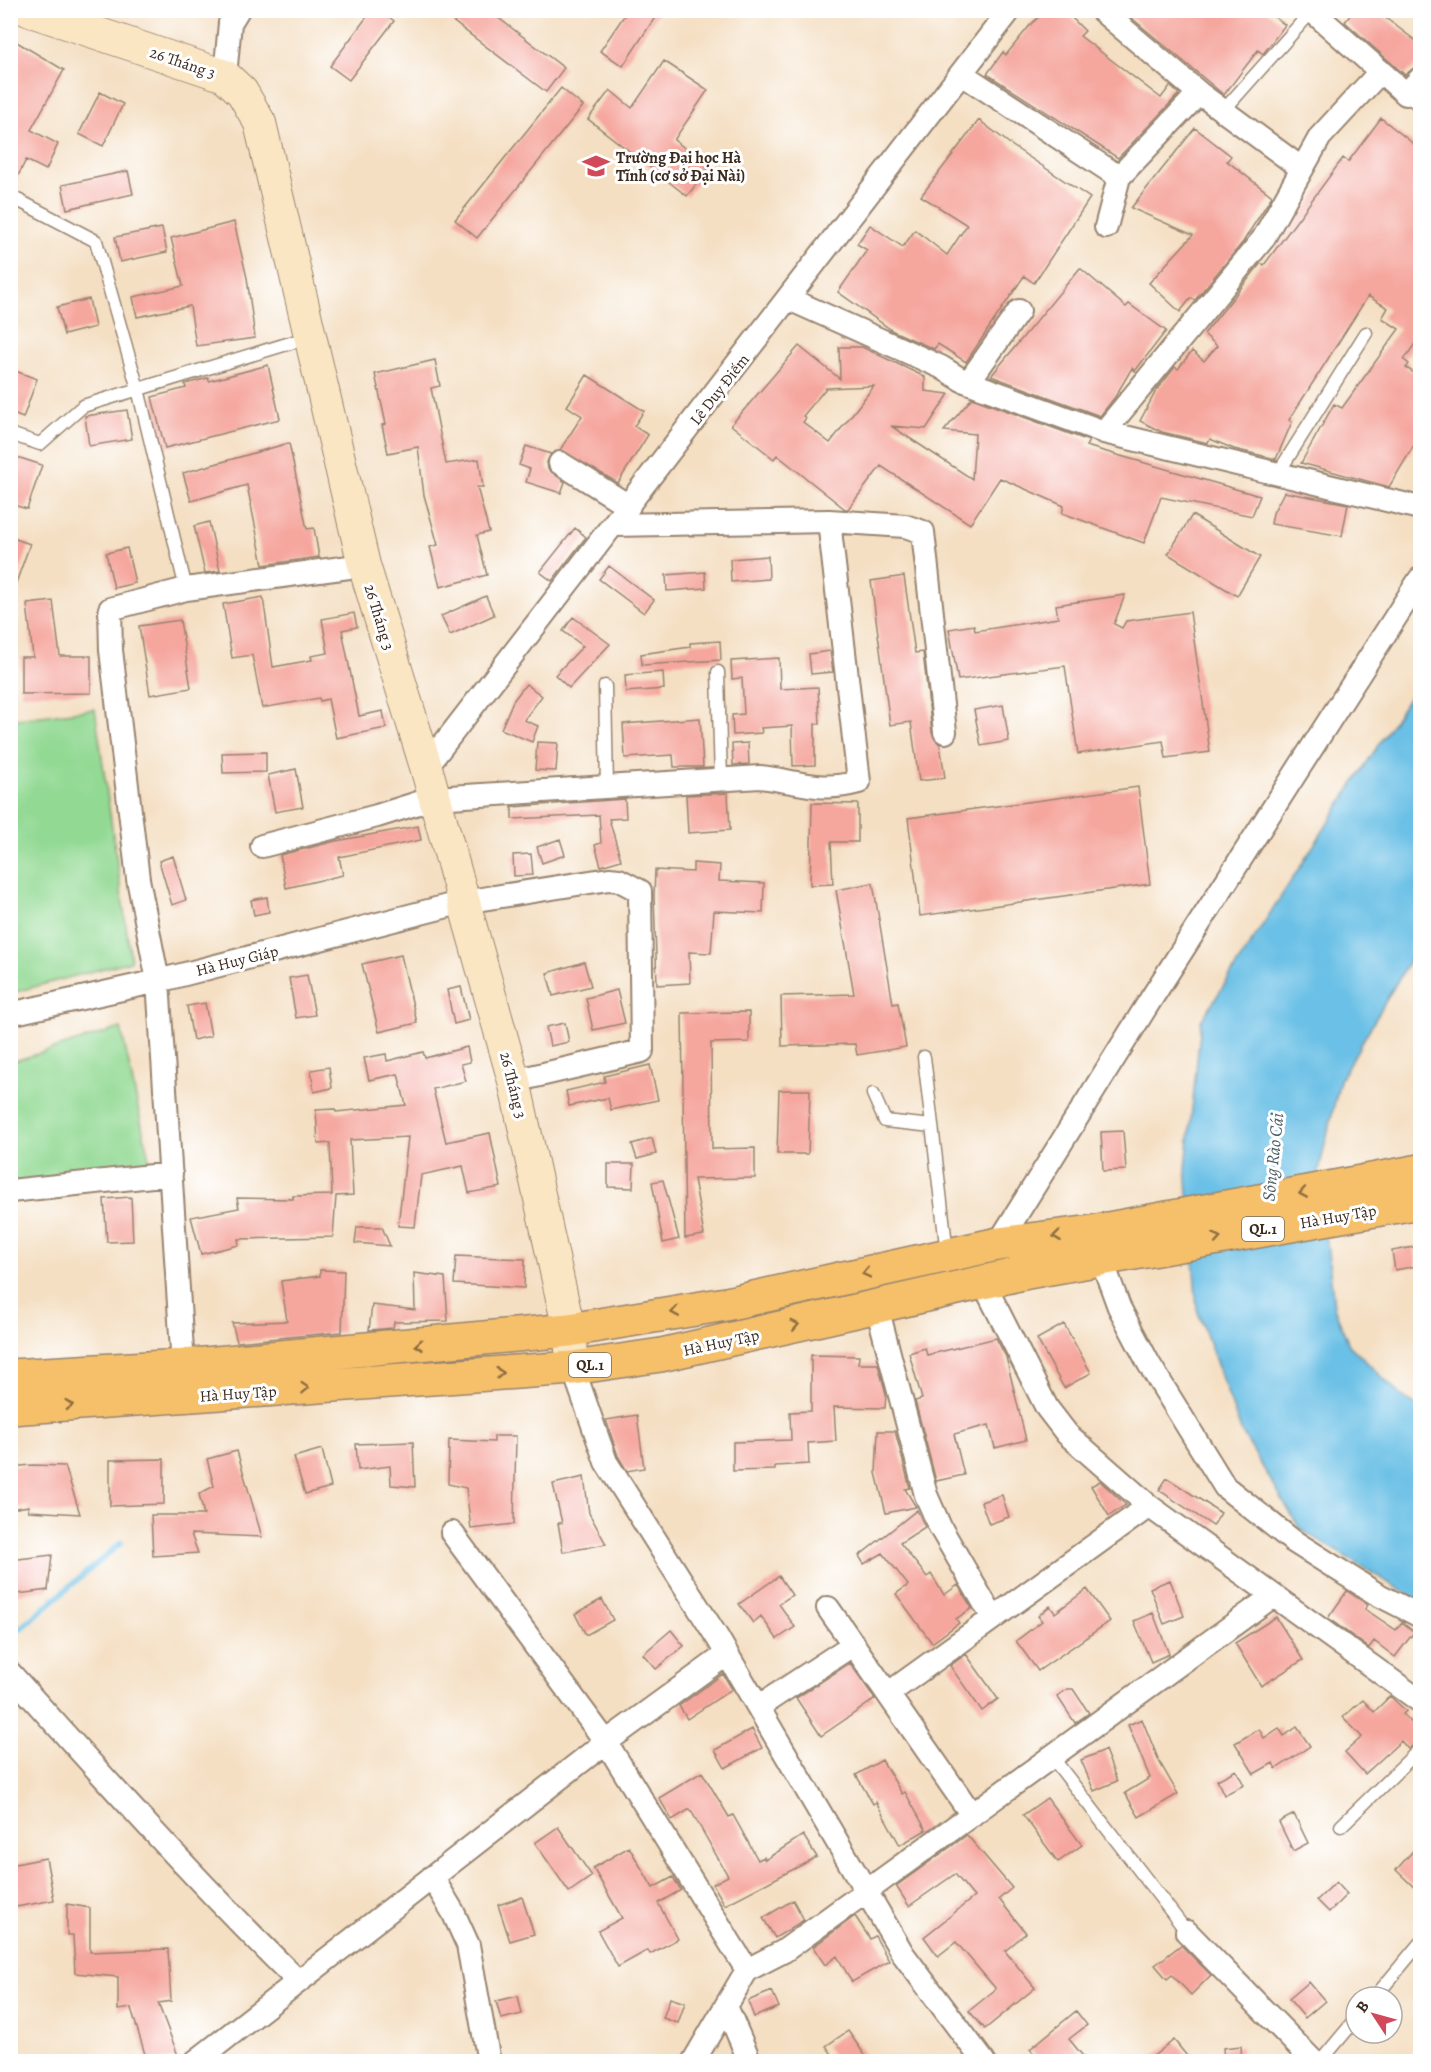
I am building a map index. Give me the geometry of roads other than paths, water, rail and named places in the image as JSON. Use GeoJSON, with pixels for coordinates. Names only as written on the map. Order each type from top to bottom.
{"type":"FeatureCollection","features":[{"type":"Feature","properties":{"kind":"main road","name":"Hà Huy Tập"},"geometry":{"type":"LineString","coordinates":[[10,1408],[573,1368],[661,1355],[983,1282],[1097,1245],[1363,1196],[1420,1171]]}},
{"type":"Feature","properties":{"kind":"main road","name":"Hà Huy Tập"},"geometry":{"type":"LineString","coordinates":[[1363,1196],[1420,1202]]}},
{"type":"Feature","properties":{"kind":"main road","name":"Hà Huy Tập"},"geometry":{"type":"LineString","coordinates":[[10,1376],[183,1365],[569,1330],[726,1304],[998,1244],[1097,1245]]}},
{"type":"Feature","properties":{"kind":"street","name":"26 Tháng 3"},"geometry":{"type":"LineString","coordinates":[[28,10],[225,76],[242,92],[260,123],[364,565],[426,767],[514,1081],[569,1330],[573,1368]]}},
{"type":"Feature","properties":{"kind":"street","name":"Lê Duy Điếm"},"geometry":{"type":"LineString","coordinates":[[426,767],[1010,10]]}},
{"type":"Feature","properties":{"kind":"street"},"geometry":{"type":"LineString","coordinates":[[1101,10],[1199,93],[1301,168]]}},
{"type":"Feature","properties":{"kind":"street"},"geometry":{"type":"LineString","coordinates":[[1311,11],[1380,72],[1416,93]]}},
{"type":"Feature","properties":{"kind":"street"},"geometry":{"type":"LineString","coordinates":[[225,76],[229,16]]}},
{"type":"Feature","properties":{"kind":"street"},"geometry":{"type":"LineString","coordinates":[[1104,432],[1263,239],[1320,137],[1380,72]]}},
{"type":"Feature","properties":{"kind":"street"},"geometry":{"type":"LineString","coordinates":[[962,74],[1119,177]]}},
{"type":"Feature","properties":{"kind":"street"},"geometry":{"type":"LineString","coordinates":[[1106,227],[1119,177],[1199,93]]}},
{"type":"Feature","properties":{"kind":"street"},"geometry":{"type":"LineString","coordinates":[[789,299],[941,367],[962,380],[970,380],[1104,432],[1420,508]]}},
{"type":"Feature","properties":{"kind":"street"},"geometry":{"type":"LineString","coordinates":[[970,380],[1019,311]]}},
{"type":"Feature","properties":{"kind":"street"},"geometry":{"type":"LineString","coordinates":[[560,463],[628,506]]}},
{"type":"Feature","properties":{"kind":"street"},"geometry":{"type":"LineString","coordinates":[[262,846],[377,816],[434,798],[760,777],[787,780],[805,787],[837,788],[859,782],[829,521]]}},
{"type":"Feature","properties":{"kind":"street"},"geometry":{"type":"LineString","coordinates":[[614,525],[829,521],[905,526],[923,532],[945,732]]}},
{"type":"Feature","properties":{"kind":"street"},"geometry":{"type":"LineString","coordinates":[[183,1365],[158,981],[138,879],[111,650],[110,609],[186,589],[364,565]]}},
{"type":"Feature","properties":{"kind":"street"},"geometry":{"type":"LineString","coordinates":[[998,1244],[1151,999],[1420,579]]}},
{"type":"Feature","properties":{"kind":"street","name":"Hà Huy Giáp"},"geometry":{"type":"LineString","coordinates":[[10,1014],[158,981],[463,902],[609,879],[619,880],[640,891],[642,1051],[514,1081]]}},
{"type":"Feature","properties":{"kind":"street"},"geometry":{"type":"LineString","coordinates":[[10,1191],[171,1174]]}},
{"type":"Feature","properties":{"kind":"street"},"geometry":{"type":"LineString","coordinates":[[1097,1245],[1119,1307],[1149,1364],[1225,1487],[1293,1541],[1375,1593],[1420,1616]]}},
{"type":"Feature","properties":{"kind":"street"},"geometry":{"type":"LineString","coordinates":[[983,1282],[1047,1408],[1067,1434],[1149,1506],[1420,1701]]}},
{"type":"Feature","properties":{"kind":"street"},"geometry":{"type":"LineString","coordinates":[[877,1307],[926,1495],[940,1527],[993,1618]]}},
{"type":"Feature","properties":{"kind":"street"},"geometry":{"type":"LineString","coordinates":[[573,1368],[606,1462],[758,1707],[903,1954],[984,2061]]}},
{"type":"Feature","properties":{"kind":"street"},"geometry":{"type":"LineString","coordinates":[[889,1693],[1149,1506]]}},
{"type":"Feature","properties":{"kind":"street"},"geometry":{"type":"LineString","coordinates":[[452,1533],[606,1742],[747,1970]]}},
{"type":"Feature","properties":{"kind":"street"},"geometry":{"type":"LineString","coordinates":[[693,2061],[747,1970],[784,1950],[867,1891],[1273,1596]]}},
{"type":"Feature","properties":{"kind":"street"},"geometry":{"type":"LineString","coordinates":[[828,1608],[972,1815]]}},
{"type":"Feature","properties":{"kind":"street"},"geometry":{"type":"LineString","coordinates":[[758,1707],[854,1644]]}},
{"type":"Feature","properties":{"kind":"street"},"geometry":{"type":"LineString","coordinates":[[195,2061],[606,1742],[726,1654]]}},
{"type":"Feature","properties":{"kind":"street"},"geometry":{"type":"LineString","coordinates":[[10,1673],[152,1832],[298,1981]]}},
{"type":"Feature","properties":{"kind":"street"},"geometry":{"type":"LineString","coordinates":[[432,1877],[453,1912],[468,1945],[489,2061]]}},
{"type":"Feature","properties":{"kind":"street"},"geometry":{"type":"LineString","coordinates":[[1187,1932],[1314,2061]]}},
{"type":"Feature","properties":{"kind":"street"},"geometry":{"type":"LineString","coordinates":[[726,2006],[750,2061]]}},
{"type":"Feature","properties":{"kind":"lane"},"geometry":{"type":"LineString","coordinates":[[1223,111],[1311,11]]}},
{"type":"Feature","properties":{"kind":"lane"},"geometry":{"type":"LineString","coordinates":[[10,196],[96,241],[138,389],[186,589]]}},
{"type":"Feature","properties":{"kind":"lane"},"geometry":{"type":"LineString","coordinates":[[1276,475],[1366,333]]}},
{"type":"Feature","properties":{"kind":"lane"},"geometry":{"type":"LineString","coordinates":[[10,434],[40,444],[82,406],[310,337]]}},
{"type":"Feature","properties":{"kind":"lane"},"geometry":{"type":"LineString","coordinates":[[718,672],[721,780]]}},
{"type":"Feature","properties":{"kind":"lane"},"geometry":{"type":"LineString","coordinates":[[605,686],[607,787]]}},
{"type":"Feature","properties":{"kind":"lane"},"geometry":{"type":"LineString","coordinates":[[924,1057],[947,1254]]}},
{"type":"Feature","properties":{"kind":"lane"},"geometry":{"type":"LineString","coordinates":[[873,1094],[885,1121],[932,1126]]}},
{"type":"Feature","properties":{"kind":"lane"},"geometry":{"type":"LineString","coordinates":[[1341,1826],[1420,1749]]}},
{"type":"Feature","properties":{"kind":"lane"},"geometry":{"type":"LineString","coordinates":[[1052,1757],[1187,1932]]}},
{"type":"Feature","properties":{"kind":"lane"},"geometry":{"type":"LineString","coordinates":[[1385,1985],[1420,1943]]}},
{"type":"Feature","properties":{"kind":"lane"},"geometry":{"type":"LineString","coordinates":[[1320,2061],[1344,2033]]}},
{"type":"Feature","properties":{"kind":"water","name":"Sông Rào Cái"},"geometry":{"type":"Polygon","coordinates":[[[1420,680],[1420,942],[1340,1080],[1319,1170],[1334,1307],[1349,1345],[1403,1397],[1420,1407],[1420,1602],[1300,1529],[1241,1431],[1197,1309],[1186,1168],[1201,1021],[1420,680]]]}},
{"type":"Feature","properties":{"kind":"waterway"},"geometry":{"type":"LineString","coordinates":[[10,1637],[121,1543]]}},
{"type":"Feature","properties":{"kind":"place","name":"Trường Đại học Hà Tĩnh (cơ sở Đại Nài)"},"geometry":{"type":"Point","coordinates":[596,166]}}]}
